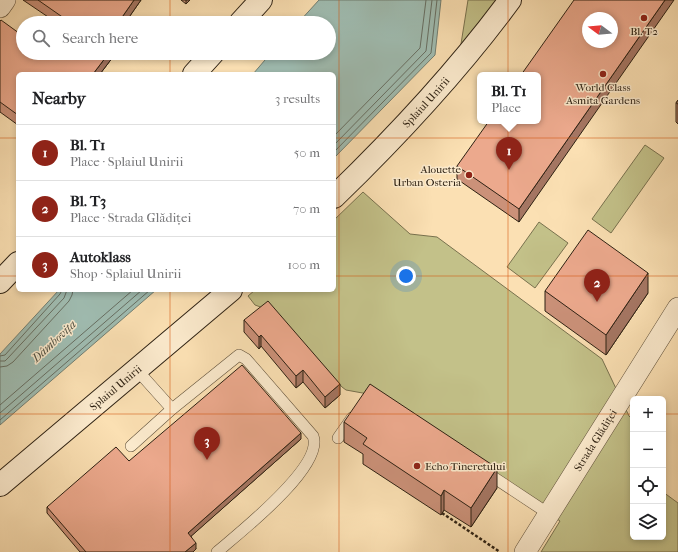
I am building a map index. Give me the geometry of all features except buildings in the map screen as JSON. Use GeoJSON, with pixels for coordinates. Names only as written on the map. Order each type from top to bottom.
{"type":"FeatureCollection","features":[{"type":"Feature","properties":{"kind":"main road"},"geometry":{"type":"LineString","coordinates":[[246,16],[261,0]]}},
{"type":"Feature","properties":{"kind":"main road","name":"Splaiul Unirii"},"geometry":{"type":"LineString","coordinates":[[336,195],[403,129],[457,69],[510,0]]}},
{"type":"Feature","properties":{"kind":"main road"},"geometry":{"type":"LineString","coordinates":[[196,72],[207,60]]}},
{"type":"Feature","properties":{"kind":"main road"},"geometry":{"type":"LineString","coordinates":[[0,282],[16,265]]}},
{"type":"Feature","properties":{"kind":"main road","name":"Splaiul Unirii"},"geometry":{"type":"LineString","coordinates":[[0,485],[229,292]]}},
{"type":"Feature","properties":{"kind":"street"},"geometry":{"type":"LineString","coordinates":[[0,7],[5,0]]}},
{"type":"Feature","properties":{"kind":"street","name":"Strada Glădiței"},"geometry":{"type":"LineString","coordinates":[[525,552],[678,308]]}},
{"type":"Feature","properties":{"kind":"lane"},"geometry":{"type":"LineString","coordinates":[[131,446],[236,356],[242,356],[246,359],[314,439],[314,446],[310,457],[290,485],[261,515],[217,552]]}},
{"type":"Feature","properties":{"kind":"lane"},"geometry":{"type":"LineString","coordinates":[[137,370],[172,410]]}},
{"type":"Feature","properties":{"kind":"lane"},"geometry":{"type":"LineString","coordinates":[[338,438],[360,406]]}},
{"type":"Feature","properties":{"kind":"lane"},"geometry":{"type":"LineString","coordinates":[[473,464],[549,514]]}},
{"type":"Feature","properties":{"kind":"path"},"geometry":{"type":"LineString","coordinates":[[442,513],[500,552]]}},
{"type":"Feature","properties":{"kind":"shaded area"},"geometry":{"type":"Polygon","coordinates":[[[468,0],[510,0],[457,69],[468,0]]]}},
{"type":"Feature","properties":{"kind":"shaded area"},"geometry":{"type":"Polygon","coordinates":[[[645,145],[664,158],[611,233],[592,219],[645,145]]]}},
{"type":"Feature","properties":{"kind":"shaded area"},"geometry":{"type":"Polygon","coordinates":[[[363,192],[410,234],[437,237],[602,359],[630,417],[630,540],[666,540],[666,494],[678,503],[678,552],[541,552],[560,521],[368,394],[346,390],[277,313],[255,305],[248,296],[253,292],[336,292],[336,218],[363,192]]]}},
{"type":"Feature","properties":{"kind":"shaded area"},"geometry":{"type":"Polygon","coordinates":[[[539,222],[568,243],[535,288],[507,267],[539,222]]]}},
{"type":"Feature","properties":{"kind":"water"},"geometry":{"type":"Polygon","coordinates":[[[319,0],[441,0],[435,55],[336,156],[336,72],[255,72],[265,60],[336,60],[336,16],[304,16],[319,0]]]}},
{"type":"Feature","properties":{"kind":"water","name":"Dâmbovița"},"geometry":{"type":"Polygon","coordinates":[[[57,292],[154,292],[0,425],[0,354],[57,292]]]}},
{"type":"Feature","properties":{"kind":"place","name":"Bl. T2"},"geometry":{"type":"Point","coordinates":[644,18]}},
{"type":"Feature","properties":{"kind":"place","name":"World Class Asmita Gardens"},"geometry":{"type":"Point","coordinates":[603,74]}},
{"type":"Feature","properties":{"kind":"place","name":"Bl. T1"},"geometry":{"type":"Point","coordinates":[509,170]}},
{"type":"Feature","properties":{"kind":"place","name":"Alouette Urban Osteria"},"geometry":{"type":"Point","coordinates":[469,175]}},
{"type":"Feature","properties":{"kind":"place","name":"Bl. T3"},"geometry":{"type":"Point","coordinates":[597,302]}},
{"type":"Feature","properties":{"kind":"place","name":"Autoklass"},"geometry":{"type":"Point","coordinates":[207,460]}},
{"type":"Feature","properties":{"kind":"place","name":"Echo Tineretului"},"geometry":{"type":"Point","coordinates":[417,466]}}]}
